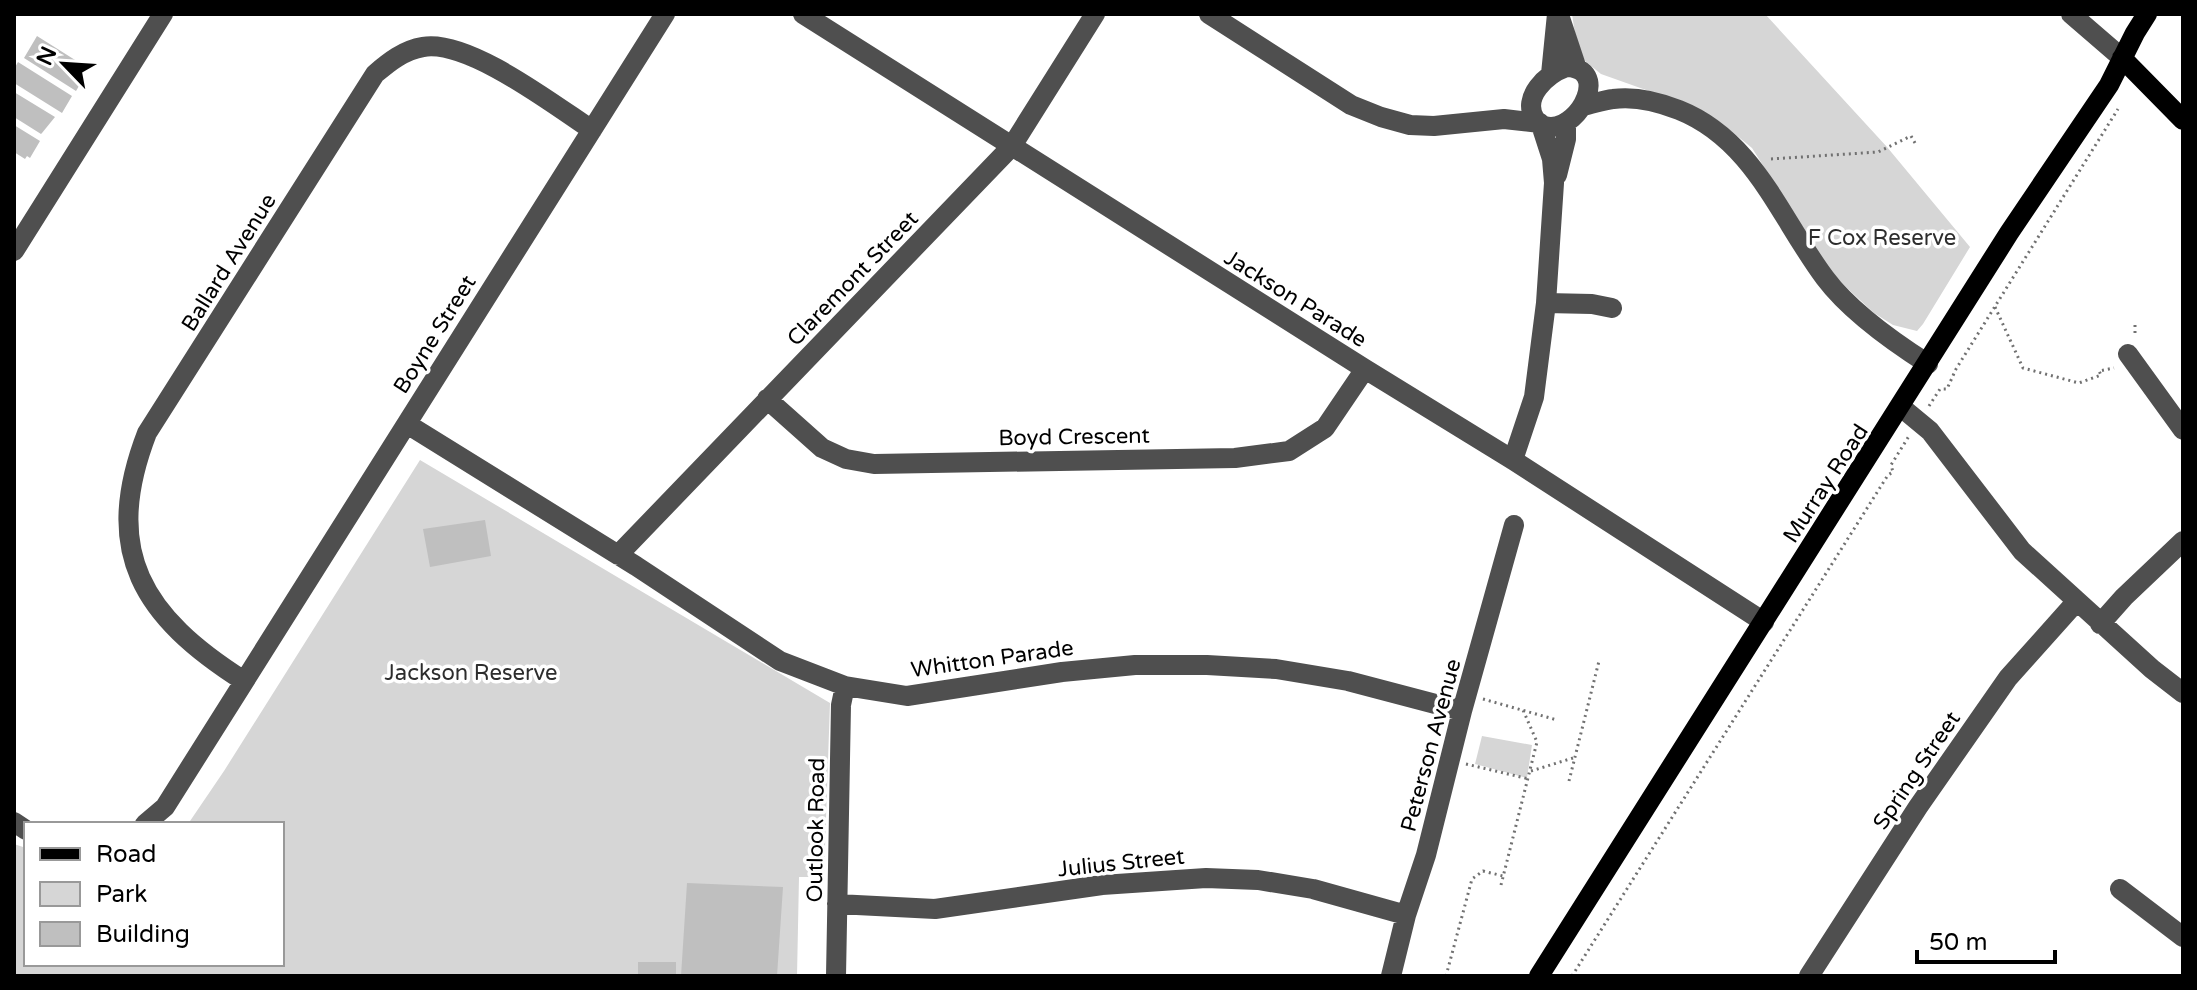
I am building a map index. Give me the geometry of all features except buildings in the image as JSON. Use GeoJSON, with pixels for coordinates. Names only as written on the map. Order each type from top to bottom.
{"type":"FeatureCollection","features":[{"type":"Feature","properties":{"kind":"main road","name":"Murray Road"},"geometry":{"type":"LineString","coordinates":[[1539,976],[2009,233],[2109,85],[2147,14]]}},
{"type":"Feature","properties":{"kind":"main road"},"geometry":{"type":"LineString","coordinates":[[2122,58],[2183,120]]}},
{"type":"Feature","properties":{"kind":"street"},"geometry":{"type":"LineString","coordinates":[[14,251],[163,14]]}},
{"type":"Feature","properties":{"kind":"street","name":"Boyne Street"},"geometry":{"type":"LineString","coordinates":[[147,822],[165,807],[665,14]]}},
{"type":"Feature","properties":{"kind":"street","name":"Jackson Parade"},"geometry":{"type":"LineString","coordinates":[[803,14],[1513,460],[1764,622]]}},
{"type":"Feature","properties":{"kind":"street","name":"Claremont Street"},"geometry":{"type":"LineString","coordinates":[[618,555],[1012,146],[1095,14]]}},
{"type":"Feature","properties":{"kind":"street"},"geometry":{"type":"LineString","coordinates":[[1209,14],[1351,105],[1381,117],[1410,125],[1434,126],[1504,119],[1550,127],[1566,122],[1583,106],[1590,91],[1558,14]]}},
{"type":"Feature","properties":{"kind":"street"},"geometry":{"type":"LineString","coordinates":[[1551,74],[1558,14]]}},
{"type":"Feature","properties":{"kind":"street"},"geometry":{"type":"LineString","coordinates":[[2071,14],[2122,58]]}},
{"type":"Feature","properties":{"kind":"street","name":"Ballard Avenue"},"geometry":{"type":"LineString","coordinates":[[244,681],[209,657],[166,618],[140,579],[132,555],[128,509],[134,471],[147,433],[375,74],[390,61],[423,47],[440,46],[458,50],[504,72],[592,130]]}},
{"type":"Feature","properties":{"kind":"street"},"geometry":{"type":"LineString","coordinates":[[1478,120],[1534,94],[1551,74],[1566,67],[1649,100]]}},
{"type":"Feature","properties":{"kind":"street"},"geometry":{"type":"LineString","coordinates":[[1513,460],[1534,397],[1546,303],[1554,183],[1552,159],[1531,107],[1534,94]]}},
{"type":"Feature","properties":{"kind":"street"},"geometry":{"type":"LineString","coordinates":[[1583,106],[1616,98],[1649,100],[1668,105],[1704,122],[1734,146],[1753,167],[1827,281],[1861,315],[1928,364]]}},
{"type":"Feature","properties":{"kind":"street"},"geometry":{"type":"LineString","coordinates":[[1554,183],[1563,153],[1566,122]]}},
{"type":"Feature","properties":{"kind":"street"},"geometry":{"type":"LineString","coordinates":[[1546,303],[1592,304],[1612,308]]}},
{"type":"Feature","properties":{"kind":"street"},"geometry":{"type":"LineString","coordinates":[[2128,354],[2183,430]]}},
{"type":"Feature","properties":{"kind":"street","name":"Boyd Crescent"},"geometry":{"type":"LineString","coordinates":[[767,399],[822,448],[846,459],[874,464],[1235,458],[1289,451],[1325,428],[1365,369]]}},
{"type":"Feature","properties":{"kind":"street"},"geometry":{"type":"LineString","coordinates":[[1901,407],[1930,431],[2022,551],[2100,624],[2183,693]]}},
{"type":"Feature","properties":{"kind":"street","name":"Whitton Parade"},"geometry":{"type":"LineString","coordinates":[[407,424],[618,555],[780,661],[845,686],[907,696],[1062,672],[1135,665],[1207,665],[1276,669],[1465,702]]}},
{"type":"Feature","properties":{"kind":"street","name":"Peterson Avenue"},"geometry":{"type":"LineString","coordinates":[[1391,976],[1514,525]]}},
{"type":"Feature","properties":{"kind":"street"},"geometry":{"type":"LineString","coordinates":[[2100,624],[2183,541]]}},
{"type":"Feature","properties":{"kind":"street","name":"Spring Street"},"geometry":{"type":"LineString","coordinates":[[1809,976],[1918,807],[2008,678],[2076,602]]}},
{"type":"Feature","properties":{"kind":"street","name":"Outlook Road"},"geometry":{"type":"LineString","coordinates":[[836,976],[841,705],[845,686]]}},
{"type":"Feature","properties":{"kind":"street","name":"Julius Street"},"geometry":{"type":"LineString","coordinates":[[837,904],[935,909],[1102,885],[1206,878],[1258,880],[1313,889],[1406,915]]}},
{"type":"Feature","properties":{"kind":"street"},"geometry":{"type":"LineString","coordinates":[[2120,889],[2183,937]]}},
{"type":"Feature","properties":{"kind":"path"},"geometry":{"type":"LineString","coordinates":[[1572,976],[1888,475],[1893,472],[1891,465],[1919,421],[1940,389],[1947,389],[1956,369],[2116,113],[2120,101]]}},
{"type":"Feature","properties":{"kind":"path"},"geometry":{"type":"LineString","coordinates":[[1753,167],[1760,160],[1878,152],[1911,136],[1915,143]]}},
{"type":"Feature","properties":{"kind":"path"},"geometry":{"type":"LineString","coordinates":[[1995,307],[2023,368],[2079,383],[2101,375],[2097,372],[2113,368],[2128,354]]}},
{"type":"Feature","properties":{"kind":"path"},"geometry":{"type":"LineString","coordinates":[[1569,781],[1599,661]]}},
{"type":"Feature","properties":{"kind":"path"},"geometry":{"type":"LineString","coordinates":[[1465,702],[1523,710],[1557,720]]}},
{"type":"Feature","properties":{"kind":"path"},"geometry":{"type":"LineString","coordinates":[[1501,885],[1537,742],[1523,710]]}},
{"type":"Feature","properties":{"kind":"path"},"geometry":{"type":"LineString","coordinates":[[1531,771],[1575,757]]}},
{"type":"Feature","properties":{"kind":"path"},"geometry":{"type":"LineString","coordinates":[[1450,759],[1529,779]]}},
{"type":"Feature","properties":{"kind":"path"},"geometry":{"type":"LineString","coordinates":[[1446,976],[1472,879],[1483,871],[1503,876]]}},
{"type":"Feature","properties":{"kind":"green space","name":"F Cox Reserve"},"geometry":{"type":"Polygon","coordinates":[[[1572,14],[1765,14],[1887,147],[1970,247],[1917,331],[1893,325],[1874,313],[1828,268],[1752,148],[1719,121],[1691,106],[1601,74],[1585,61],[1577,47],[1572,14]]]}},
{"type":"Feature","properties":{"kind":"green space","name":"Jackson Reserve"},"geometry":{"type":"Polygon","coordinates":[[[420,460],[830,703],[824,877],[799,877],[797,976],[14,976],[14,844],[24,847],[24,966],[284,966],[284,822],[189,822],[420,460]]]}},
{"type":"Feature","properties":{"kind":"green space"},"geometry":{"type":"Polygon","coordinates":[[[1482,736],[1532,745],[1527,778],[1475,764],[1482,736]]]}}]}
